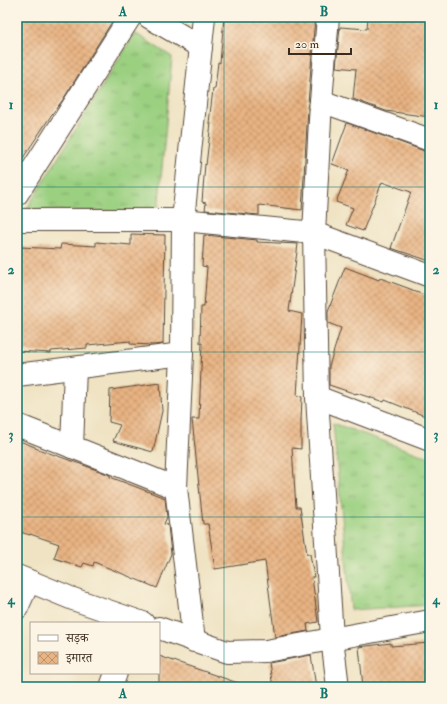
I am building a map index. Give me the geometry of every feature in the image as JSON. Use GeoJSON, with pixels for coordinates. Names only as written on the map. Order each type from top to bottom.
{"type":"FeatureCollection","features":[{"type":"Feature","properties":{"kind":"street"},"geometry":{"type":"LineString","coordinates":[[17,194],[130,17]]}},
{"type":"Feature","properties":{"kind":"street"},"geometry":{"type":"LineString","coordinates":[[148,17],[201,47]]}},
{"type":"Feature","properties":{"kind":"street"},"geometry":{"type":"LineString","coordinates":[[194,640],[176,488],[182,354],[184,220],[204,17]]}},
{"type":"Feature","properties":{"kind":"street"},"geometry":{"type":"LineString","coordinates":[[328,17],[321,101],[314,233],[317,397],[332,638],[338,687]]}},
{"type":"Feature","properties":{"kind":"street"},"geometry":{"type":"LineString","coordinates":[[321,101],[430,140]]}},
{"type":"Feature","properties":{"kind":"street"},"geometry":{"type":"LineString","coordinates":[[17,220],[184,220],[314,233],[430,276]]}},
{"type":"Feature","properties":{"kind":"street"},"geometry":{"type":"LineString","coordinates":[[17,375],[182,354]]}},
{"type":"Feature","properties":{"kind":"street"},"geometry":{"type":"LineString","coordinates":[[72,446],[76,368]]}},
{"type":"Feature","properties":{"kind":"street"},"geometry":{"type":"LineString","coordinates":[[317,397],[430,440]]}},
{"type":"Feature","properties":{"kind":"street"},"geometry":{"type":"LineString","coordinates":[[17,425],[176,488]]}},
{"type":"Feature","properties":{"kind":"street"},"geometry":{"type":"LineString","coordinates":[[17,608],[23,579],[73,599],[139,622]]}},
{"type":"Feature","properties":{"kind":"street"},"geometry":{"type":"LineString","coordinates":[[160,628],[227,652],[266,651],[430,621]]}},
{"type":"Feature","properties":{"kind":"street"},"geometry":{"type":"LineString","coordinates":[[111,687],[116,674]]}},
{"type":"Feature","properties":{"kind":"green space"},"geometry":{"type":"Polygon","coordinates":[[[135,33],[172,57],[158,212],[26,210],[135,33]]]}},
{"type":"Feature","properties":{"kind":"green space"},"geometry":{"type":"Polygon","coordinates":[[[333,423],[430,458],[430,605],[351,610],[333,423]]]}},
{"type":"Feature","properties":{"kind":"building"},"geometry":{"type":"Polygon","coordinates":[[[17,17],[115,17],[62,101],[17,167],[17,17]]]}},
{"type":"Feature","properties":{"kind":"building"},"geometry":{"type":"Polygon","coordinates":[[[224,17],[315,17],[307,108],[302,210],[259,205],[259,215],[205,210],[206,203],[202,202],[205,164],[206,165],[211,123],[209,123],[218,62],[220,63],[224,17]]]}},
{"type":"Feature","properties":{"kind":"building"},"geometry":{"type":"Polygon","coordinates":[[[368,17],[430,17],[430,117],[386,111],[353,99],[356,69],[336,67],[340,27],[367,29],[368,17]]]}},
{"type":"Feature","properties":{"kind":"building"},"geometry":{"type":"Polygon","coordinates":[[[347,123],[430,153],[430,261],[391,248],[411,192],[382,182],[363,231],[346,225],[353,208],[336,202],[349,170],[332,164],[347,123]]]}},
{"type":"Feature","properties":{"kind":"building"},"geometry":{"type":"Polygon","coordinates":[[[131,234],[165,235],[163,344],[130,344],[130,341],[87,345],[87,348],[51,351],[51,353],[17,351],[17,293],[20,247],[60,249],[61,244],[96,246],[96,242],[131,245],[131,234]]]}},
{"type":"Feature","properties":{"kind":"building"},"geometry":{"type":"Polygon","coordinates":[[[204,235],[257,240],[257,242],[298,244],[289,311],[302,314],[297,396],[302,397],[301,449],[292,448],[296,507],[300,507],[307,554],[310,554],[314,577],[312,577],[318,622],[307,624],[308,631],[275,637],[265,561],[215,569],[208,524],[203,524],[192,419],[199,419],[202,343],[200,343],[201,307],[204,307],[207,267],[202,266],[204,235]]]}},
{"type":"Feature","properties":{"kind":"building"},"geometry":{"type":"Polygon","coordinates":[[[345,267],[379,280],[380,278],[430,297],[430,418],[385,400],[384,402],[329,385],[329,366],[341,328],[328,323],[328,311],[345,267]]]}},
{"type":"Feature","properties":{"kind":"building"},"geometry":{"type":"Polygon","coordinates":[[[160,383],[162,411],[153,452],[113,441],[120,425],[109,422],[110,390],[160,383]]]}},
{"type":"Feature","properties":{"kind":"building"},"geometry":{"type":"Polygon","coordinates":[[[17,440],[110,475],[110,477],[165,498],[167,517],[164,524],[168,525],[171,554],[157,588],[94,562],[93,566],[84,563],[82,567],[54,558],[59,544],[17,531],[17,440]]]}},
{"type":"Feature","properties":{"kind":"building"},"geometry":{"type":"Polygon","coordinates":[[[391,643],[391,646],[430,643],[430,687],[363,687],[359,647],[391,643]]]}},
{"type":"Feature","properties":{"kind":"building"},"geometry":{"type":"Polygon","coordinates":[[[311,655],[316,687],[273,687],[269,663],[311,655]]]}},
{"type":"Feature","properties":{"kind":"building"},"geometry":{"type":"Polygon","coordinates":[[[160,656],[241,684],[241,687],[159,687],[160,656]]]}}]}
